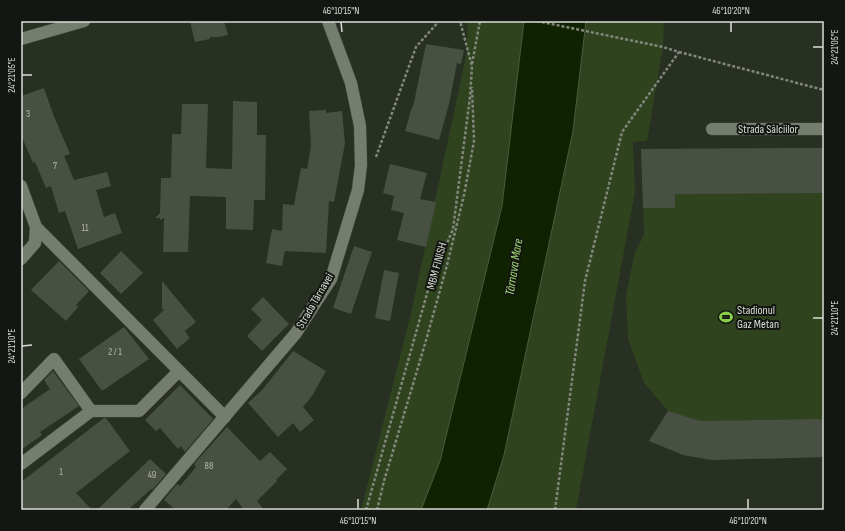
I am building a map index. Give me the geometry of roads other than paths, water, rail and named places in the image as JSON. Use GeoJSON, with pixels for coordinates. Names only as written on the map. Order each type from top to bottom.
{"type":"FeatureCollection","features":[{"type":"Feature","properties":{"kind":"street"},"geometry":{"type":"LineString","coordinates":[[21,40],[84,21]]}},
{"type":"Feature","properties":{"kind":"street","name":"Strada Târnavei"},"geometry":{"type":"LineString","coordinates":[[145,510],[296,333],[331,278],[358,190],[361,165],[360,126],[351,83],[328,21]]}},
{"type":"Feature","properties":{"kind":"street","name":"Strada Sălciilor"},"geometry":{"type":"LineString","coordinates":[[712,129],[824,129]]}},
{"type":"Feature","properties":{"kind":"street"},"geometry":{"type":"LineString","coordinates":[[21,186],[36,227],[35,243],[21,259]]}},
{"type":"Feature","properties":{"kind":"street"},"geometry":{"type":"LineString","coordinates":[[36,227],[225,417]]}},
{"type":"Feature","properties":{"kind":"street"},"geometry":{"type":"LineString","coordinates":[[21,393],[54,359],[91,411]]}},
{"type":"Feature","properties":{"kind":"street"},"geometry":{"type":"LineString","coordinates":[[21,464],[91,411],[139,411],[179,371]]}},
{"type":"Feature","properties":{"kind":"water","name":"Târnava Mare"},"geometry":{"type":"Polygon","coordinates":[[[524,21],[586,21],[573,131],[504,455],[487,510],[421,510],[440,461],[502,206],[524,21]]]}},
{"type":"Feature","properties":{"kind":"place","name":"Stadionul Gaz Metan"},"geometry":{"type":"Point","coordinates":[726,317]}}]}
